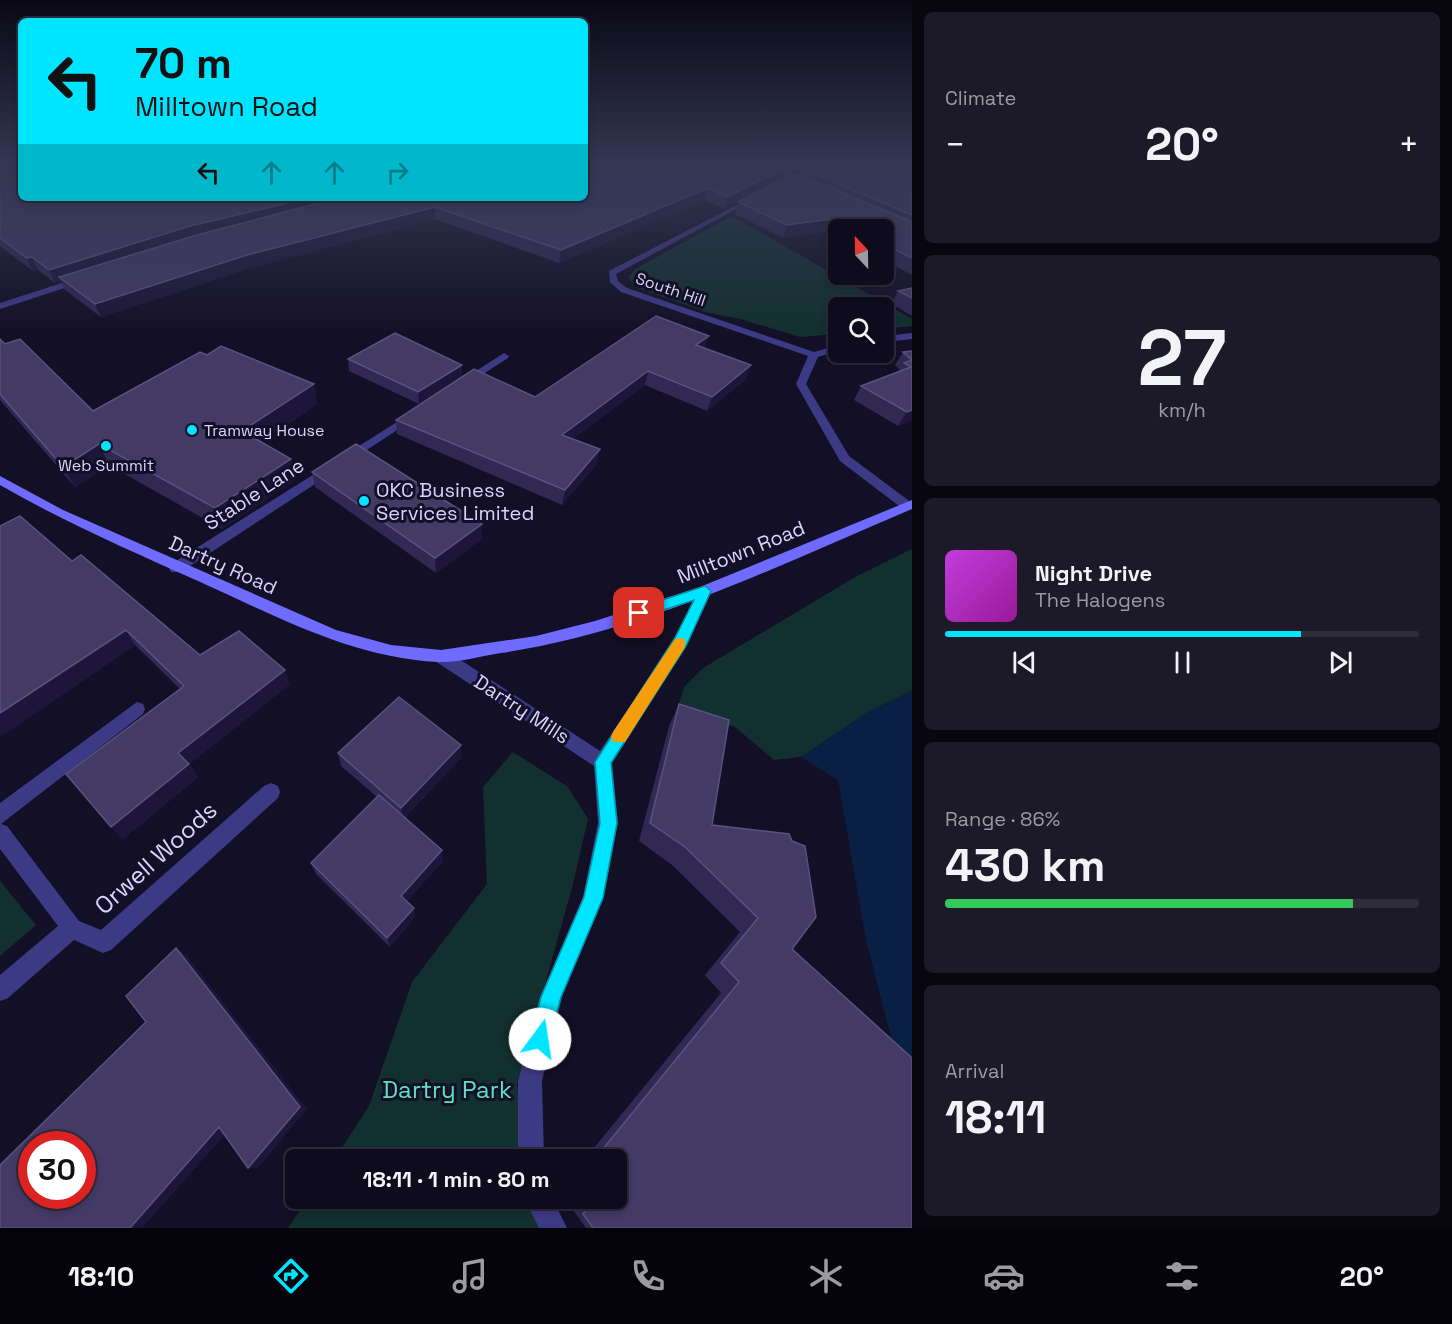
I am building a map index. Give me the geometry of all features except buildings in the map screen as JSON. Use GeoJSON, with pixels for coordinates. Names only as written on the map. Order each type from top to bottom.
{"type":"FeatureCollection","features":[{"type":"Feature","properties":{"kind":"main road","name":"Dartry Road"},"geometry":{"type":"LineString","coordinates":[[3,485],[176,568],[332,635],[391,651],[441,656]]}},
{"type":"Feature","properties":{"kind":"main road","name":"Milltown Road"},"geometry":{"type":"LineString","coordinates":[[441,656],[536,642],[596,627],[705,591],[910,505]]}},
{"type":"Feature","properties":{"kind":"street","name":"South Hill"},"geometry":{"type":"LineString","coordinates":[[715,219],[612,273],[614,282],[624,290],[814,355]]}},
{"type":"Feature","properties":{"kind":"street"},"geometry":{"type":"LineString","coordinates":[[0,306],[95,275]]}},
{"type":"Feature","properties":{"kind":"street"},"geometry":{"type":"LineString","coordinates":[[894,338],[912,336]]}},
{"type":"Feature","properties":{"kind":"street"},"geometry":{"type":"LineString","coordinates":[[828,351],[814,355],[801,384],[844,458],[910,505]]}},
{"type":"Feature","properties":{"kind":"street"},"geometry":{"type":"LineString","coordinates":[[455,388],[504,356]]}},
{"type":"Feature","properties":{"kind":"street","name":"Stable Lane"},"geometry":{"type":"LineString","coordinates":[[176,568],[425,407]]}},
{"type":"Feature","properties":{"kind":"street"},"geometry":{"type":"LineString","coordinates":[[531,1149],[530,1081],[551,997],[593,898],[608,823],[603,762],[681,642],[705,591]]}},
{"type":"Feature","properties":{"kind":"street","name":"Dartry Mills"},"geometry":{"type":"LineString","coordinates":[[441,656],[603,762]]}},
{"type":"Feature","properties":{"kind":"street"},"geometry":{"type":"LineString","coordinates":[[0,815],[137,709]]}},
{"type":"Feature","properties":{"kind":"street","name":"Orwell Woods"},"geometry":{"type":"LineString","coordinates":[[0,833],[72,928],[103,942],[271,792]]}},
{"type":"Feature","properties":{"kind":"street"},"geometry":{"type":"LineString","coordinates":[[0,990],[72,928]]}},
{"type":"Feature","properties":{"kind":"street"},"geometry":{"type":"LineString","coordinates":[[543,1209],[554,1228]]}},
{"type":"Feature","properties":{"kind":"green space"},"geometry":{"type":"Polygon","coordinates":[[[726,219],[738,219],[828,271],[828,285],[853,285],[874,297],[828,297],[828,335],[800,337],[740,319],[709,313],[638,288],[628,278],[635,269],[726,219]]]}},
{"type":"Feature","properties":{"kind":"green space"},"geometry":{"type":"Polygon","coordinates":[[[894,309],[912,319],[912,326],[894,328],[894,309]]]}},
{"type":"Feature","properties":{"kind":"green space"},"geometry":{"type":"Polygon","coordinates":[[[912,549],[912,691],[868,712],[801,757],[774,760],[735,727],[678,707],[684,687],[703,668],[855,577],[912,549]]]}},
{"type":"Feature","properties":{"kind":"green space","name":"Dartry Park"},"geometry":{"type":"Polygon","coordinates":[[[513,752],[568,787],[588,819],[572,888],[517,1084],[527,1149],[341,1149],[369,1106],[412,982],[487,884],[483,787],[513,752]]]}},
{"type":"Feature","properties":{"kind":"green space"},"geometry":{"type":"Polygon","coordinates":[[[0,881],[36,925],[0,956],[0,881]]]}},
{"type":"Feature","properties":{"kind":"green space"},"geometry":{"type":"Polygon","coordinates":[[[301,1209],[536,1209],[539,1228],[288,1228],[301,1209]]]}},
{"type":"Feature","properties":{"kind":"water"},"geometry":{"type":"Polygon","coordinates":[[[912,691],[912,1118],[866,940],[838,780],[801,757],[868,712],[912,691]]]}},
{"type":"Feature","properties":{"kind":"slow traffic"},"geometry":{"type":"LineString","coordinates":[[619,737],[680,643]]}},
{"type":"Feature","properties":{"kind":"place","name":"Tramway House"},"geometry":{"type":"Point","coordinates":[192,430]}},
{"type":"Feature","properties":{"kind":"place","name":"Web Summit"},"geometry":{"type":"Point","coordinates":[106,446]}},
{"type":"Feature","properties":{"kind":"place","name":"OKC Business Services Limited"},"geometry":{"type":"Point","coordinates":[364,501]}},
{"type":"Feature","properties":{"kind":"route"},"geometry":{"type":"LineString","coordinates":[[540,1039],[551,997],[593,898],[608,823],[603,762],[681,642],[705,591],[639,613]]}}]}
